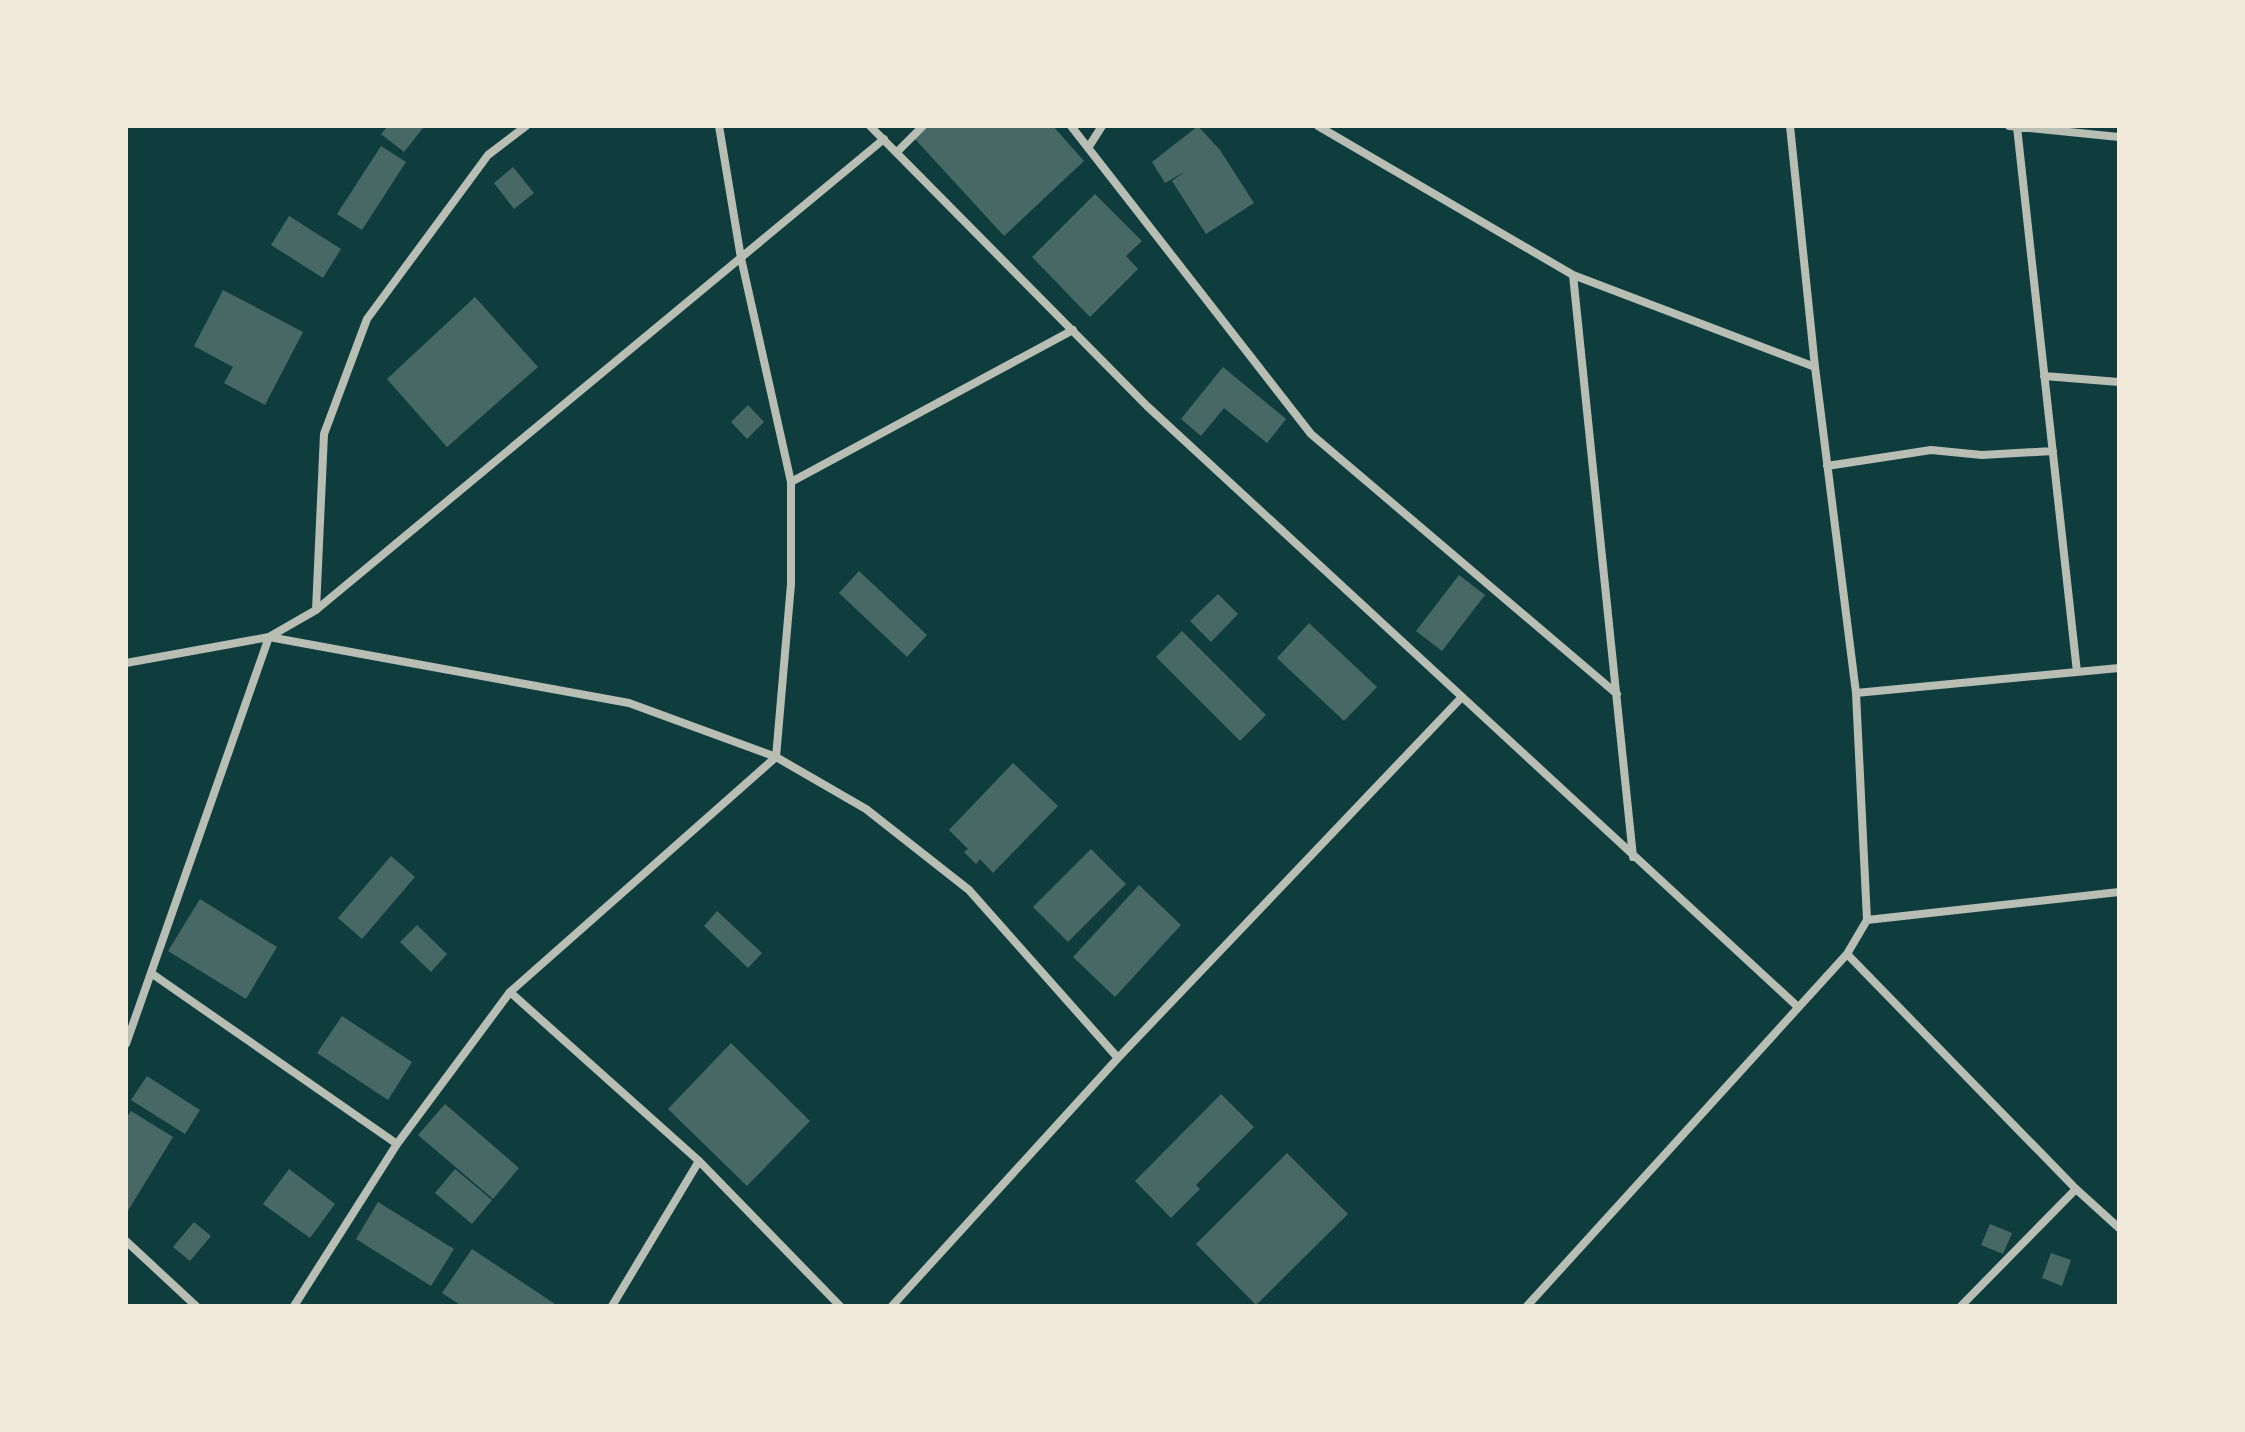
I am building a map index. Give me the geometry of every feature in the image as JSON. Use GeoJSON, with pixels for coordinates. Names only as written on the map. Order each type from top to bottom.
{"type":"FeatureCollection","features":[{"type":"Feature","properties":{"kind":"street"},"geometry":{"type":"LineString","coordinates":[[316,610],[324,434],[367,319],[488,155],[526,126]]}},
{"type":"Feature","properties":{"kind":"street"},"geometry":{"type":"LineString","coordinates":[[294,1306],[397,1144],[510,992],[776,757],[791,584],[791,482],[741,258],[719,126]]}},
{"type":"Feature","properties":{"kind":"street"},"geometry":{"type":"LineString","coordinates":[[870,126],[1147,406],[1798,1007]]}},
{"type":"Feature","properties":{"kind":"street"},"geometry":{"type":"LineString","coordinates":[[897,152],[923,126]]}},
{"type":"Feature","properties":{"kind":"street"},"geometry":{"type":"LineString","coordinates":[[1071,126],[1311,434],[1617,694]]}},
{"type":"Feature","properties":{"kind":"street"},"geometry":{"type":"LineString","coordinates":[[1088,148],[1102,126]]}},
{"type":"Feature","properties":{"kind":"street"},"geometry":{"type":"LineString","coordinates":[[1318,126],[1573,275],[1815,367]]}},
{"type":"Feature","properties":{"kind":"street"},"geometry":{"type":"LineString","coordinates":[[1527,1306],[1847,954],[1867,920],[1856,693],[1815,367],[1790,126]]}},
{"type":"Feature","properties":{"kind":"street"},"geometry":{"type":"LineString","coordinates":[[2009,126],[2119,137]]}},
{"type":"Feature","properties":{"kind":"street"},"geometry":{"type":"LineString","coordinates":[[2017,127],[2077,672]]}},
{"type":"Feature","properties":{"kind":"street"},"geometry":{"type":"LineString","coordinates":[[126,663],[269,637],[316,610],[884,139]]}},
{"type":"Feature","properties":{"kind":"street"},"geometry":{"type":"LineString","coordinates":[[1573,275],[1633,857]]}},
{"type":"Feature","properties":{"kind":"street"},"geometry":{"type":"LineString","coordinates":[[791,482],[1073,330]]}},
{"type":"Feature","properties":{"kind":"street"},"geometry":{"type":"LineString","coordinates":[[2044,376],[2119,382]]}},
{"type":"Feature","properties":{"kind":"street"},"geometry":{"type":"LineString","coordinates":[[1827,466],[1931,450],[1982,455],[2053,451]]}},
{"type":"Feature","properties":{"kind":"street"},"geometry":{"type":"LineString","coordinates":[[269,637],[629,703],[776,757],[866,809],[969,890],[1118,1058]]}},
{"type":"Feature","properties":{"kind":"street"},"geometry":{"type":"LineString","coordinates":[[126,1044],[269,637]]}},
{"type":"Feature","properties":{"kind":"street"},"geometry":{"type":"LineString","coordinates":[[1856,693],[2119,668]]}},
{"type":"Feature","properties":{"kind":"street"},"geometry":{"type":"LineString","coordinates":[[892,1306],[1118,1058],[1461,698]]}},
{"type":"Feature","properties":{"kind":"street"},"geometry":{"type":"LineString","coordinates":[[1867,920],[2119,892]]}},
{"type":"Feature","properties":{"kind":"street"},"geometry":{"type":"LineString","coordinates":[[1847,954],[2076,1189],[2119,1228]]}},
{"type":"Feature","properties":{"kind":"street"},"geometry":{"type":"LineString","coordinates":[[151,973],[397,1144]]}},
{"type":"Feature","properties":{"kind":"street"},"geometry":{"type":"LineString","coordinates":[[510,992],[699,1161],[840,1306]]}},
{"type":"Feature","properties":{"kind":"street"},"geometry":{"type":"LineString","coordinates":[[612,1306],[699,1161]]}},
{"type":"Feature","properties":{"kind":"street"},"geometry":{"type":"LineString","coordinates":[[1961,1306],[2076,1189]]}},
{"type":"Feature","properties":{"kind":"street"},"geometry":{"type":"LineString","coordinates":[[126,1241],[196,1306]]}},
{"type":"Feature","properties":{"kind":"building"},"geometry":{"type":"Polygon","coordinates":[[[388,126],[423,128],[404,152],[381,134],[388,126]]]}},
{"type":"Feature","properties":{"kind":"building"},"geometry":{"type":"Polygon","coordinates":[[[927,126],[1053,126],[1084,161],[1004,236],[914,138],[927,126]]]}},
{"type":"Feature","properties":{"kind":"building"},"geometry":{"type":"Polygon","coordinates":[[[1198,126],[1220,150],[1254,203],[1206,234],[1172,181],[1184,172],[1165,183],[1152,162],[1198,126]]]}},
{"type":"Feature","properties":{"kind":"building"},"geometry":{"type":"Polygon","coordinates":[[[381,146],[406,162],[362,230],[337,214],[381,146]]]}},
{"type":"Feature","properties":{"kind":"building"},"geometry":{"type":"Polygon","coordinates":[[[513,167],[534,193],[514,209],[494,183],[513,167]]]}},
{"type":"Feature","properties":{"kind":"building"},"geometry":{"type":"Polygon","coordinates":[[[1095,194],[1142,241],[1126,256],[1138,269],[1090,317],[1032,257],[1095,194]]]}},
{"type":"Feature","properties":{"kind":"building"},"geometry":{"type":"Polygon","coordinates":[[[289,216],[341,249],[323,278],[271,245],[289,216]]]}},
{"type":"Feature","properties":{"kind":"building"},"geometry":{"type":"Polygon","coordinates":[[[223,290],[303,332],[265,405],[224,383],[233,367],[194,346],[223,290]]]}},
{"type":"Feature","properties":{"kind":"building"},"geometry":{"type":"Polygon","coordinates":[[[475,297],[538,367],[447,447],[387,379],[475,297]]]}},
{"type":"Feature","properties":{"kind":"building"},"geometry":{"type":"Polygon","coordinates":[[[1223,367],[1286,419],[1267,443],[1224,408],[1201,436],[1181,419],[1223,367]]]}},
{"type":"Feature","properties":{"kind":"building"},"geometry":{"type":"Polygon","coordinates":[[[748,405],[764,422],[747,439],[731,422],[748,405]]]}},
{"type":"Feature","properties":{"kind":"building"},"geometry":{"type":"Polygon","coordinates":[[[859,571],[927,635],[907,657],[839,593],[859,571]]]}},
{"type":"Feature","properties":{"kind":"building"},"geometry":{"type":"Polygon","coordinates":[[[1459,575],[1485,595],[1442,651],[1416,631],[1459,575]]]}},
{"type":"Feature","properties":{"kind":"building"},"geometry":{"type":"Polygon","coordinates":[[[1218,594],[1238,614],[1211,642],[1190,621],[1218,594]]]}},
{"type":"Feature","properties":{"kind":"building"},"geometry":{"type":"Polygon","coordinates":[[[1309,623],[1377,687],[1344,721],[1277,658],[1309,623]]]}},
{"type":"Feature","properties":{"kind":"building"},"geometry":{"type":"Polygon","coordinates":[[[1182,631],[1266,715],[1240,741],[1156,657],[1182,631]]]}},
{"type":"Feature","properties":{"kind":"building"},"geometry":{"type":"Polygon","coordinates":[[[1013,763],[1058,806],[993,873],[980,859],[976,864],[964,852],[968,849],[949,830],[1013,763]]]}},
{"type":"Feature","properties":{"kind":"building"},"geometry":{"type":"Polygon","coordinates":[[[1091,849],[1126,884],[1068,942],[1033,907],[1091,849]]]}},
{"type":"Feature","properties":{"kind":"building"},"geometry":{"type":"Polygon","coordinates":[[[391,856],[415,877],[362,939],[338,918],[391,856]]]}},
{"type":"Feature","properties":{"kind":"building"},"geometry":{"type":"Polygon","coordinates":[[[1139,885],[1181,925],[1115,997],[1073,957],[1139,885]]]}},
{"type":"Feature","properties":{"kind":"building"},"geometry":{"type":"Polygon","coordinates":[[[200,899],[277,947],[246,999],[168,951],[200,899]]]}},
{"type":"Feature","properties":{"kind":"building"},"geometry":{"type":"Polygon","coordinates":[[[717,911],[762,953],[748,968],[704,926],[717,911]]]}},
{"type":"Feature","properties":{"kind":"building"},"geometry":{"type":"Polygon","coordinates":[[[417,925],[447,954],[431,972],[400,942],[417,925]]]}},
{"type":"Feature","properties":{"kind":"building"},"geometry":{"type":"Polygon","coordinates":[[[342,1016],[412,1062],[388,1100],[317,1053],[342,1016]]]}},
{"type":"Feature","properties":{"kind":"building"},"geometry":{"type":"Polygon","coordinates":[[[731,1043],[810,1121],[747,1186],[668,1109],[731,1043]]]}},
{"type":"Feature","properties":{"kind":"building"},"geometry":{"type":"Polygon","coordinates":[[[147,1076],[200,1110],[185,1134],[131,1100],[147,1076]]]}},
{"type":"Feature","properties":{"kind":"building"},"geometry":{"type":"Polygon","coordinates":[[[1221,1094],[1254,1127],[1196,1185],[1200,1189],[1171,1218],[1135,1181],[1221,1094]]]}},
{"type":"Feature","properties":{"kind":"building"},"geometry":{"type":"Polygon","coordinates":[[[445,1104],[519,1168],[493,1199],[418,1135],[445,1104]]]}},
{"type":"Feature","properties":{"kind":"building"},"geometry":{"type":"Polygon","coordinates":[[[131,1111],[173,1137],[126,1214],[126,1119],[131,1111]]]}},
{"type":"Feature","properties":{"kind":"building"},"geometry":{"type":"Polygon","coordinates":[[[1287,1153],[1348,1214],[1256,1305],[1196,1244],[1287,1153]]]}},
{"type":"Feature","properties":{"kind":"building"},"geometry":{"type":"Polygon","coordinates":[[[289,1169],[335,1204],[310,1238],[263,1204],[289,1169]]]}},
{"type":"Feature","properties":{"kind":"building"},"geometry":{"type":"Polygon","coordinates":[[[455,1169],[492,1200],[472,1224],[435,1193],[455,1169]]]}},
{"type":"Feature","properties":{"kind":"building"},"geometry":{"type":"Polygon","coordinates":[[[378,1202],[454,1249],[431,1286],[356,1239],[378,1202]]]}},
{"type":"Feature","properties":{"kind":"building"},"geometry":{"type":"Polygon","coordinates":[[[194,1222],[211,1236],[190,1261],[173,1247],[194,1222]]]}},
{"type":"Feature","properties":{"kind":"building"},"geometry":{"type":"Polygon","coordinates":[[[1990,1224],[2012,1233],[2003,1254],[1981,1245],[1990,1224]]]}},
{"type":"Feature","properties":{"kind":"building"},"geometry":{"type":"Polygon","coordinates":[[[472,1249],[558,1306],[462,1306],[442,1293],[472,1249]]]}},
{"type":"Feature","properties":{"kind":"building"},"geometry":{"type":"Polygon","coordinates":[[[2051,1253],[2071,1260],[2062,1286],[2042,1278],[2051,1253]]]}}]}
